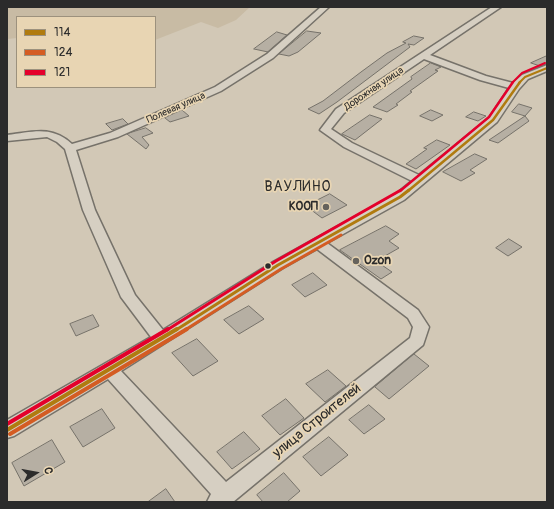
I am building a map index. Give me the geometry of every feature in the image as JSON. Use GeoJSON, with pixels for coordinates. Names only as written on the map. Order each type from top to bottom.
{"type":"FeatureCollection","features":[{"type":"Feature","properties":{"kind":"street","name":"Полевая улица"},"geometry":{"type":"LineString","coordinates":[[70,148],[114,135],[218,89],[270,56],[325,7]]}},
{"type":"Feature","properties":{"kind":"street","name":"Дорожная улица"},"geometry":{"type":"LineString","coordinates":[[419,180],[348,145],[325,130],[340,111],[497,7]]}},
{"type":"Feature","properties":{"kind":"street"},"geometry":{"type":"LineString","coordinates":[[423,56],[483,78],[514,87]]}},
{"type":"Feature","properties":{"kind":"street"},"geometry":{"type":"LineString","coordinates":[[7,430],[161,339],[278,265],[400,197],[493,120],[514,87],[526,76],[547,68]]}},
{"type":"Feature","properties":{"kind":"street"},"geometry":{"type":"LineString","coordinates":[[7,138],[48,134],[61,140],[70,148],[89,210],[129,297],[161,339]]}},
{"type":"Feature","properties":{"kind":"street","name":"улица Строителей"},"geometry":{"type":"LineString","coordinates":[[221,499],[417,341],[421,327],[413,314],[318,243]]}},
{"type":"Feature","properties":{"kind":"street"},"geometry":{"type":"LineString","coordinates":[[109,369],[221,499]]}},
{"type":"Feature","properties":{"kind":"shaded area"},"geometry":{"type":"Polygon","coordinates":[[[7,7],[250,7],[236,20],[218,28],[201,22],[156,40],[156,16],[16,16],[16,38],[7,39],[7,7]]]}},
{"type":"Feature","properties":{"kind":"building"},"geometry":{"type":"Polygon","coordinates":[[[307,31],[321,33],[298,52],[289,56],[279,54],[307,31]]]}},
{"type":"Feature","properties":{"kind":"building"},"geometry":{"type":"Polygon","coordinates":[[[277,32],[287,35],[268,52],[254,49],[277,32]]]}},
{"type":"Feature","properties":{"kind":"building"},"geometry":{"type":"Polygon","coordinates":[[[414,36],[424,38],[414,45],[408,44],[410,47],[337,102],[319,114],[308,109],[323,101],[387,53],[406,43],[403,42],[414,36]]]}},
{"type":"Feature","properties":{"kind":"building"},"geometry":{"type":"Polygon","coordinates":[[[547,56],[547,64],[540,66],[531,63],[547,56]]]}},
{"type":"Feature","properties":{"kind":"building"},"geometry":{"type":"Polygon","coordinates":[[[431,63],[441,67],[435,70],[438,71],[410,91],[412,92],[396,104],[398,105],[387,112],[373,107],[412,79],[411,77],[431,63]]]}},
{"type":"Feature","properties":{"kind":"building"},"geometry":{"type":"Polygon","coordinates":[[[519,104],[532,108],[525,116],[512,112],[519,104]]]}},
{"type":"Feature","properties":{"kind":"building"},"geometry":{"type":"Polygon","coordinates":[[[182,110],[189,116],[170,122],[165,118],[182,110]]]}},
{"type":"Feature","properties":{"kind":"building"},"geometry":{"type":"Polygon","coordinates":[[[431,110],[443,115],[432,121],[420,116],[431,110]]]}},
{"type":"Feature","properties":{"kind":"building"},"geometry":{"type":"Polygon","coordinates":[[[474,112],[486,116],[478,121],[466,117],[474,112]]]}},
{"type":"Feature","properties":{"kind":"building"},"geometry":{"type":"Polygon","coordinates":[[[370,115],[382,119],[355,140],[342,134],[370,115]]]}},
{"type":"Feature","properties":{"kind":"building"},"geometry":{"type":"Polygon","coordinates":[[[525,116],[529,121],[498,143],[489,140],[525,116]]]}},
{"type":"Feature","properties":{"kind":"building"},"geometry":{"type":"Polygon","coordinates":[[[123,119],[128,124],[112,130],[106,124],[123,119]]]}},
{"type":"Feature","properties":{"kind":"building"},"geometry":{"type":"Polygon","coordinates":[[[146,128],[153,133],[142,137],[149,145],[146,149],[127,134],[146,128]]]}},
{"type":"Feature","properties":{"kind":"building"},"geometry":{"type":"Polygon","coordinates":[[[437,140],[450,145],[416,169],[406,164],[427,149],[424,148],[437,140]]]}},
{"type":"Feature","properties":{"kind":"building"},"geometry":{"type":"Polygon","coordinates":[[[475,154],[487,159],[470,170],[475,173],[461,181],[443,172],[475,154]]]}},
{"type":"Feature","properties":{"kind":"building"},"geometry":{"type":"Polygon","coordinates":[[[330,194],[347,205],[322,218],[306,206],[330,194]]]}},
{"type":"Feature","properties":{"kind":"building"},"geometry":{"type":"Polygon","coordinates":[[[386,226],[399,234],[389,241],[399,248],[376,261],[392,272],[381,279],[340,250],[386,226]]]}},
{"type":"Feature","properties":{"kind":"building"},"geometry":{"type":"Polygon","coordinates":[[[509,239],[522,247],[508,256],[496,248],[509,239]]]}},
{"type":"Feature","properties":{"kind":"building"},"geometry":{"type":"Polygon","coordinates":[[[313,273],[327,285],[305,297],[292,285],[313,273]]]}},
{"type":"Feature","properties":{"kind":"building"},"geometry":{"type":"Polygon","coordinates":[[[249,306],[264,319],[239,334],[224,320],[249,306]]]}},
{"type":"Feature","properties":{"kind":"building"},"geometry":{"type":"Polygon","coordinates":[[[93,315],[99,326],[76,336],[70,324],[93,315]]]}},
{"type":"Feature","properties":{"kind":"building"},"geometry":{"type":"Polygon","coordinates":[[[197,339],[218,361],[193,376],[172,353],[197,339]]]}},
{"type":"Feature","properties":{"kind":"building"},"geometry":{"type":"Polygon","coordinates":[[[414,354],[429,366],[389,399],[375,387],[414,354]]]}},
{"type":"Feature","properties":{"kind":"building"},"geometry":{"type":"Polygon","coordinates":[[[328,370],[346,386],[325,402],[306,384],[328,370]]]}},
{"type":"Feature","properties":{"kind":"building"},"geometry":{"type":"Polygon","coordinates":[[[286,399],[304,418],[280,435],[262,416],[286,399]]]}},
{"type":"Feature","properties":{"kind":"building"},"geometry":{"type":"Polygon","coordinates":[[[369,405],[385,419],[364,434],[349,420],[369,405]]]}},
{"type":"Feature","properties":{"kind":"building"},"geometry":{"type":"Polygon","coordinates":[[[102,409],[115,428],[83,447],[70,427],[102,409]]]}},
{"type":"Feature","properties":{"kind":"building"},"geometry":{"type":"Polygon","coordinates":[[[244,432],[260,449],[232,469],[217,452],[244,432]]]}},
{"type":"Feature","properties":{"kind":"building"},"geometry":{"type":"Polygon","coordinates":[[[329,437],[348,455],[321,476],[303,457],[329,437]]]}},
{"type":"Feature","properties":{"kind":"building"},"geometry":{"type":"Polygon","coordinates":[[[52,440],[65,462],[24,486],[12,463],[52,440]]]}},
{"type":"Feature","properties":{"kind":"building"},"geometry":{"type":"Polygon","coordinates":[[[284,473],[300,491],[287,502],[263,502],[257,495],[284,473]]]}},
{"type":"Feature","properties":{"kind":"building"},"geometry":{"type":"Polygon","coordinates":[[[166,489],[175,502],[148,502],[166,489]]]}},
{"type":"Feature","properties":{"kind":"transit line","name":"121"},"geometry":{"type":"LineString","coordinates":[[7,424],[158,335],[276,261],[397,193],[489,117],[511,84],[522,73],[545,63]]}},
{"type":"Feature","properties":{"kind":"transit line","name":"114"},"geometry":{"type":"LineString","coordinates":[[7,430],[161,339],[278,265],[400,197],[493,120],[515,87],[525,77],[547,68]]}},
{"type":"Feature","properties":{"kind":"transit line","name":"124"},"geometry":{"type":"LineString","coordinates":[[10,434],[164,343],[281,269],[341,235]]}},
{"type":"Feature","properties":{"kind":"place","name":"КООП"},"geometry":{"type":"Point","coordinates":[326,207]}},
{"type":"Feature","properties":{"kind":"place","name":"Ozon"},"geometry":{"type":"Point","coordinates":[356,261]}},
{"type":"Feature","properties":{"kind":"district","name":"ВАУЛИНО"},"geometry":{"type":"Point","coordinates":[298,187]}}]}
